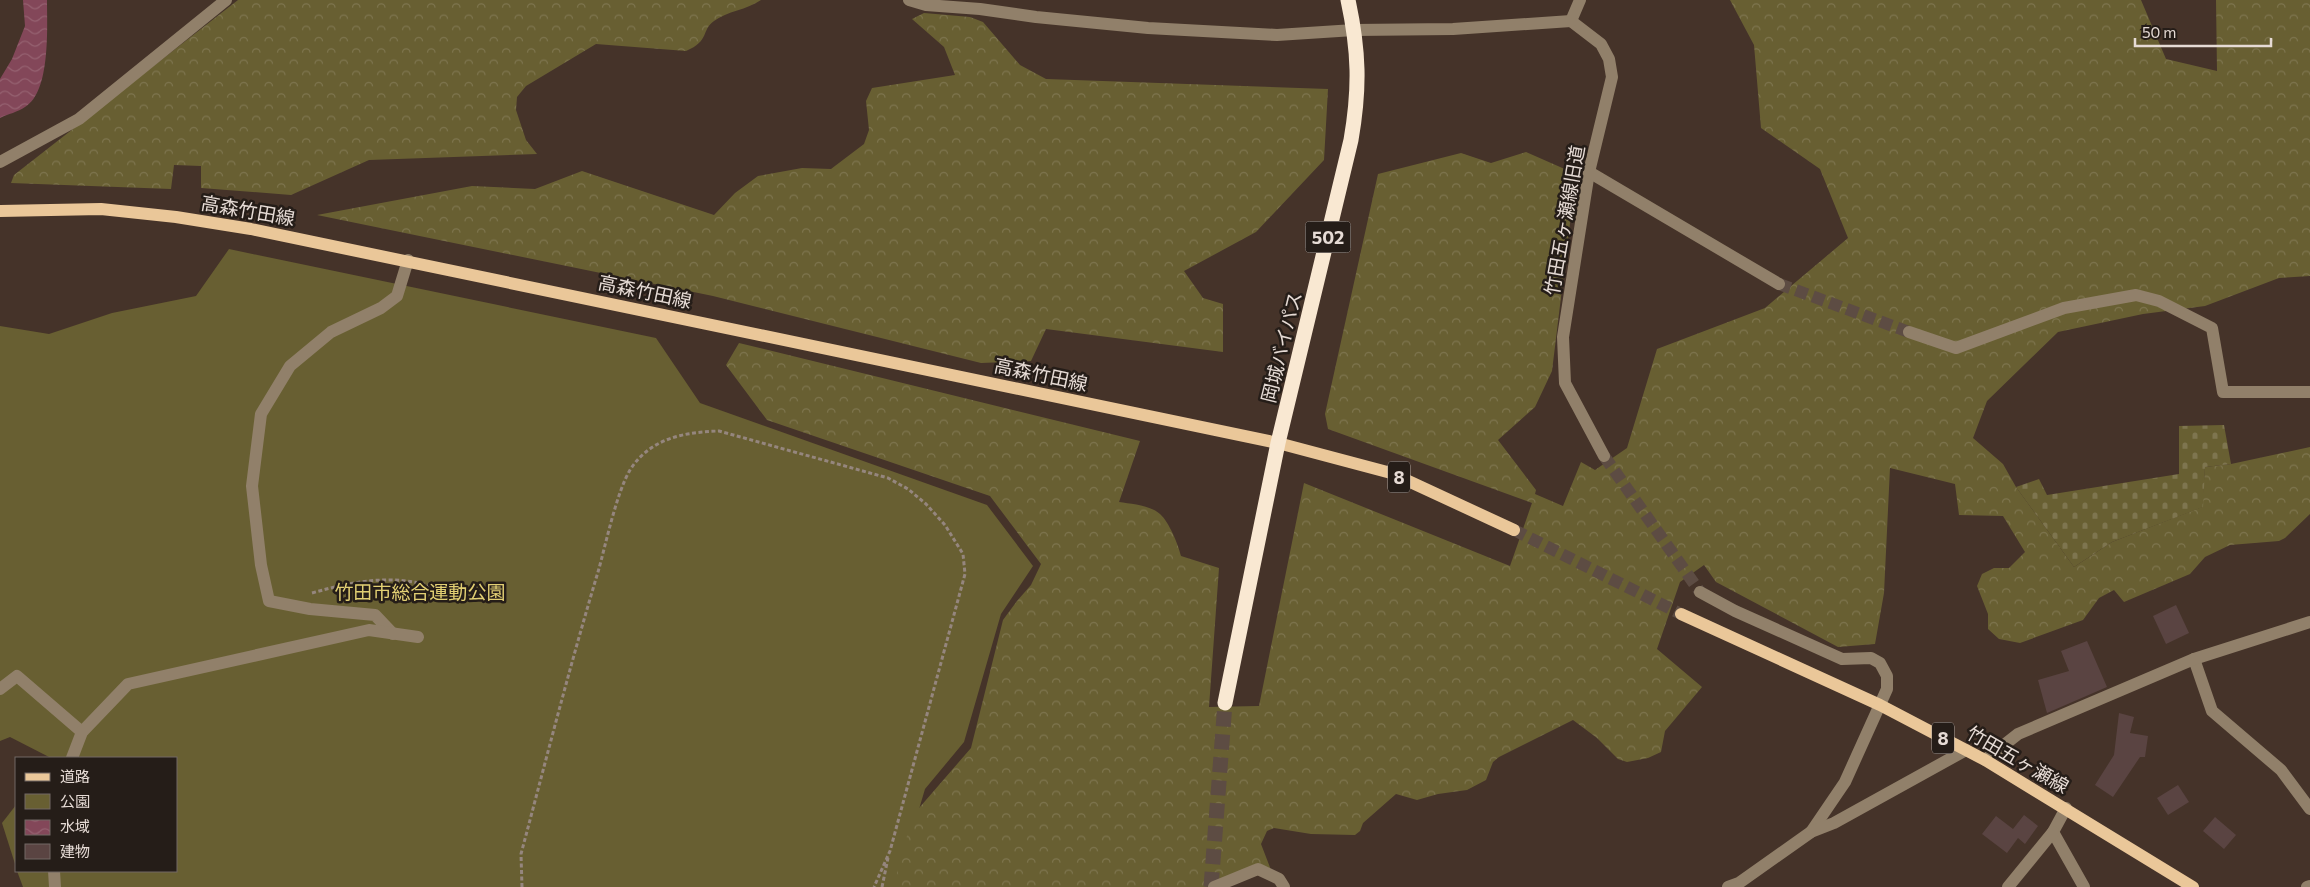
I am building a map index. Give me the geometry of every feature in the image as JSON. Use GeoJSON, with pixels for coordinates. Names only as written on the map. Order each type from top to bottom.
{"type":"FeatureCollection","features":[{"type":"Feature","properties":{"kind":"highway","name":"岡城バイパス"},"geometry":{"type":"LineString","coordinates":[[1225,703],[1278,443],[1351,140],[1358,100],[1354,30],[1348,0]]}},
{"type":"Feature","properties":{"kind":"main road","name":"高森竹田線"},"geometry":{"type":"LineString","coordinates":[[0,211],[101,209],[251,228],[1278,443]]}},
{"type":"Feature","properties":{"kind":"main road","name":"8"},"geometry":{"type":"LineString","coordinates":[[1278,443],[1391,473],[1514,530]]}},
{"type":"Feature","properties":{"kind":"main road","name":"竹田五ヶ瀬線"},"geometry":{"type":"LineString","coordinates":[[1681,614],[1880,705],[1985,760],[2193,887]]}},
{"type":"Feature","properties":{"kind":"street"},"geometry":{"type":"LineString","coordinates":[[0,162],[78,119],[226,0]]}},
{"type":"Feature","properties":{"kind":"street"},"geometry":{"type":"LineString","coordinates":[[909,0],[926,5],[1148,28],[1277,35],[1354,30],[1453,30],[1572,21],[1580,0]]}},
{"type":"Feature","properties":{"kind":"street","name":"竹田五ヶ瀬線旧道"},"geometry":{"type":"LineString","coordinates":[[1572,21],[1601,44],[1609,59],[1612,77],[1590,172],[1563,336],[1565,383],[1604,456]]}},
{"type":"Feature","properties":{"kind":"street"},"geometry":{"type":"LineString","coordinates":[[1590,172],[1779,284]]}},
{"type":"Feature","properties":{"kind":"street"},"geometry":{"type":"LineString","coordinates":[[394,634],[375,615],[310,609],[269,601],[260,566],[252,486],[261,414],[290,366],[331,332],[381,308],[397,296],[408,260]]}},
{"type":"Feature","properties":{"kind":"street"},"geometry":{"type":"LineString","coordinates":[[1910,332],[1956,348],[2064,308],[2136,296],[2159,301],[2212,328],[2224,392],[2310,392]]}},
{"type":"Feature","properties":{"kind":"street"},"geometry":{"type":"LineString","coordinates":[[1700,592],[1735,611],[1842,659],[1871,658],[1880,664],[1887,676],[1887,689],[1845,782],[1811,832]]}},
{"type":"Feature","properties":{"kind":"street"},"geometry":{"type":"LineString","coordinates":[[1985,760],[2018,734],[2194,659],[2310,622]]}},
{"type":"Feature","properties":{"kind":"street"},"geometry":{"type":"LineString","coordinates":[[72,757],[82,732],[128,684],[369,630],[418,637]]}},
{"type":"Feature","properties":{"kind":"street"},"geometry":{"type":"LineString","coordinates":[[2194,659],[2212,711],[2281,770],[2310,808]]}},
{"type":"Feature","properties":{"kind":"street"},"geometry":{"type":"LineString","coordinates":[[0,689],[17,676],[82,732]]}},
{"type":"Feature","properties":{"kind":"street"},"geometry":{"type":"LineString","coordinates":[[1728,887],[1739,884],[1811,832],[1834,823],[1966,750]]}},
{"type":"Feature","properties":{"kind":"street"},"geometry":{"type":"LineString","coordinates":[[2008,887],[2053,832],[2066,808]]}},
{"type":"Feature","properties":{"kind":"street"},"geometry":{"type":"LineString","coordinates":[[2053,832],[2084,887]]}},
{"type":"Feature","properties":{"kind":"street"},"geometry":{"type":"LineString","coordinates":[[1214,887],[1258,869],[1278,879],[1284,887]]}},
{"type":"Feature","properties":{"kind":"street"},"geometry":{"type":"LineString","coordinates":[[54,872],[55,887]]}},
{"type":"Feature","properties":{"kind":"path"},"geometry":{"type":"LineString","coordinates":[[522,887],[521,854],[584,619],[621,491],[630,470],[648,451],[671,436],[692,432],[719,431],[888,478],[908,489],[926,504],[945,525],[963,554],[965,574],[890,850],[882,887]]}},
{"type":"Feature","properties":{"kind":"path"},"geometry":{"type":"LineString","coordinates":[[311,593],[358,581],[391,579],[427,585],[443,590]]}},
{"type":"Feature","properties":{"kind":"path"},"geometry":{"type":"LineString","coordinates":[[874,887],[890,850]]}},
{"type":"Feature","properties":{"kind":"green space"},"geometry":{"type":"Polygon","coordinates":[[[238,0],[761,0],[714,21],[710,24],[699,43],[686,51],[596,44],[526,86],[517,97],[516,110],[526,140],[537,154],[369,160],[291,195],[201,188],[201,166],[174,165],[171,189],[11,183],[14,175],[238,0]]]}},
{"type":"Feature","properties":{"kind":"green space"},"geometry":{"type":"Polygon","coordinates":[[[1730,0],[2141,0],[2166,59],[2217,71],[2216,0],[2310,0],[2310,276],[2279,278],[2205,306],[2143,314],[2058,332],[1987,401],[1973,438],[2003,464],[2016,487],[2074,567],[2112,542],[2202,507],[2205,467],[2231,464],[2310,447],[2310,514],[2285,538],[2279,541],[2230,545],[2205,557],[2190,574],[2124,602],[2114,590],[2099,598],[2083,620],[2020,643],[1999,639],[1988,629],[1988,614],[1977,586],[1982,574],[1994,568],[2009,568],[2025,552],[2003,516],[1959,515],[1955,484],[1890,468],[1884,593],[1875,644],[1838,647],[1716,582],[1704,565],[1680,582],[1657,649],[1702,687],[1665,731],[1661,752],[1648,758],[1627,762],[1618,759],[1597,738],[1573,720],[1499,757],[1493,762],[1486,780],[1467,790],[1438,794],[1417,800],[1396,794],[1363,823],[1360,831],[1355,835],[1311,834],[1274,828],[1267,831],[1261,844],[1271,870],[1207,887],[895,887],[898,867],[913,815],[971,748],[1003,620],[1031,585],[1041,564],[990,496],[767,420],[726,365],[739,343],[1140,441],[1119,502],[1140,505],[1156,511],[1170,528],[1181,556],[1219,568],[1209,707],[1259,706],[1304,483],[1510,566],[1532,503],[1328,429],[1325,414],[1378,174],[1461,153],[1491,163],[1526,152],[1576,174],[1552,371],[1535,407],[1498,440],[1536,490],[1535,494],[1563,506],[1581,462],[1595,470],[1627,448],[1657,349],[1765,308],[1848,238],[1820,169],[1761,128],[1754,45],[1730,0]]]}},
{"type":"Feature","properties":{"kind":"green space"},"geometry":{"type":"Polygon","coordinates":[[[924,13],[970,17],[983,22],[1020,65],[1046,79],[1328,89],[1324,160],[1256,232],[1184,271],[1203,298],[1223,304],[1223,352],[1046,329],[1031,361],[981,363],[713,296],[317,215],[472,186],[535,189],[582,171],[714,215],[735,193],[758,176],[802,168],[831,169],[864,144],[869,130],[866,101],[872,88],[955,75],[944,47],[912,19],[924,13]]]}},
{"type":"Feature","properties":{"kind":"green space","name":"竹田市総合運動公園"},"geometry":{"type":"Polygon","coordinates":[[[229,249],[656,338],[700,403],[987,505],[1033,566],[1001,614],[964,742],[925,789],[896,887],[23,887],[17,872],[178,872],[178,757],[49,757],[10,737],[0,741],[0,326],[49,334],[112,313],[196,296],[229,249]]]}},
{"type":"Feature","properties":{"kind":"green space"},"geometry":{"type":"Polygon","coordinates":[[[2224,425],[2231,464],[2205,467],[2203,507],[2112,542],[2074,567],[2016,487],[2039,479],[2047,495],[2179,474],[2179,426],[2224,425]]]}},
{"type":"Feature","properties":{"kind":"green space"},"geometry":{"type":"Polygon","coordinates":[[[15,806],[15,864],[2,823],[15,806]]]}},
{"type":"Feature","properties":{"kind":"water"},"geometry":{"type":"Polygon","coordinates":[[[23,0],[47,0],[46,58],[39,88],[33,99],[22,109],[0,118],[0,79],[12,59],[25,26],[23,0]]]}},
{"type":"Feature","properties":{"kind":"building"},"geometry":{"type":"Polygon","coordinates":[[[2176,605],[2189,633],[2166,644],[2153,616],[2176,605]]]}},
{"type":"Feature","properties":{"kind":"building"},"geometry":{"type":"Polygon","coordinates":[[[2087,641],[2107,687],[2047,713],[2038,680],[2069,671],[2061,651],[2087,641]]]}},
{"type":"Feature","properties":{"kind":"building"},"geometry":{"type":"Polygon","coordinates":[[[2119,713],[2134,717],[2130,733],[2148,736],[2145,757],[2140,757],[2113,797],[2095,785],[2114,755],[2119,713]]]}},
{"type":"Feature","properties":{"kind":"building"},"geometry":{"type":"Polygon","coordinates":[[[2178,785],[2189,802],[2168,815],[2157,798],[2178,785]]]}},
{"type":"Feature","properties":{"kind":"building"},"geometry":{"type":"Polygon","coordinates":[[[2024,815],[2038,826],[2025,844],[2018,838],[2007,853],[1982,834],[1996,816],[2013,829],[2024,815]]]}},
{"type":"Feature","properties":{"kind":"building"},"geometry":{"type":"Polygon","coordinates":[[[2215,817],[2236,835],[2224,849],[2203,831],[2215,817]]]}},
{"type":"Feature","properties":{"kind":"tunnel"},"geometry":{"type":"LineString","coordinates":[[1779,284],[1909,332]]}},
{"type":"Feature","properties":{"kind":"tunnel"},"geometry":{"type":"LineString","coordinates":[[1604,456],[1700,592]]}},
{"type":"Feature","properties":{"kind":"tunnel"},"geometry":{"type":"LineString","coordinates":[[1514,530],[1681,614]]}},
{"type":"Feature","properties":{"kind":"tunnel"},"geometry":{"type":"LineString","coordinates":[[1211,887],[1225,703]]}}]}
